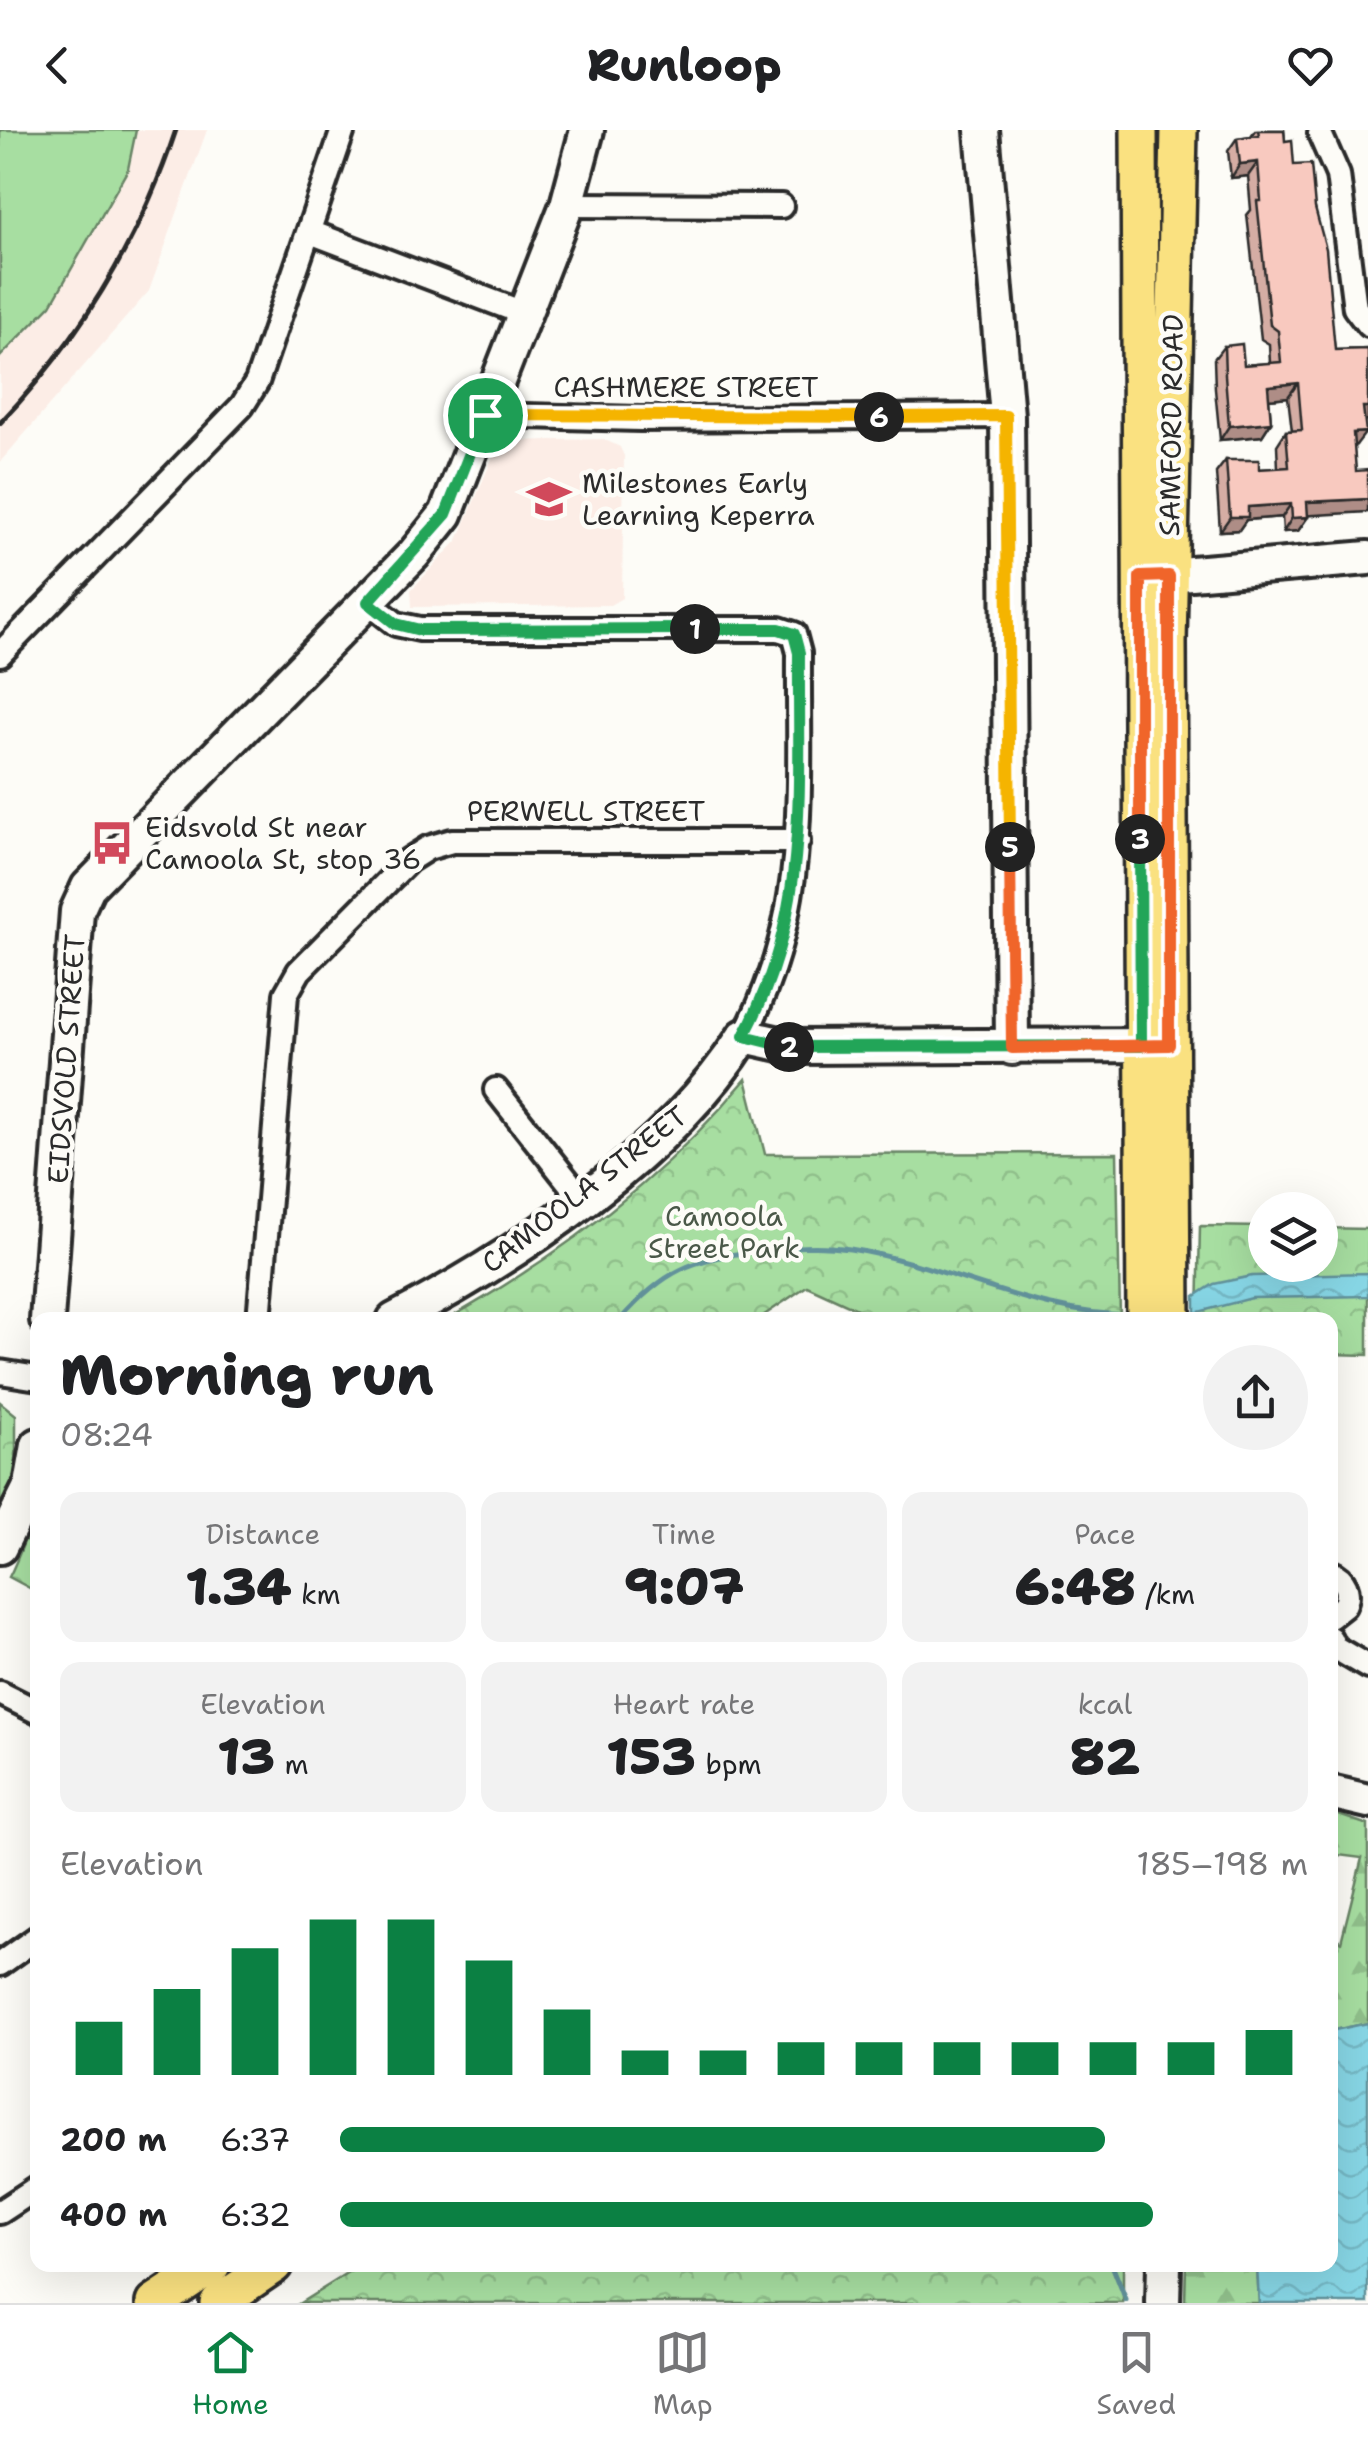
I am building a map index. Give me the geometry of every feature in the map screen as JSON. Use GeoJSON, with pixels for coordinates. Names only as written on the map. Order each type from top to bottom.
{"type":"FeatureCollection","features":[{"type":"Feature","properties":{"kind":"main road","name":"SAMFORD ROAD"},"geometry":{"type":"LineString","coordinates":[[1139,130],[1154,576],[1158,1281],[1148,1312]]}},
{"type":"Feature","properties":{"kind":"main road","name":"SAMFORD ROAD"},"geometry":{"type":"LineString","coordinates":[[1154,576],[1178,130]]}},
{"type":"Feature","properties":{"kind":"main road","name":"SAMFORD ROAD"},"geometry":{"type":"LineString","coordinates":[[1158,1281],[1169,1312]]}},
{"type":"Feature","properties":{"kind":"main road"},"geometry":{"type":"LineString","coordinates":[[154,2303],[201,2272]]}},
{"type":"Feature","properties":{"kind":"main road"},"geometry":{"type":"LineString","coordinates":[[218,2303],[264,2272]]}},
{"type":"Feature","properties":{"kind":"street"},"geometry":{"type":"LineString","coordinates":[[0,654],[242,406],[256,382],[344,130]]}},
{"type":"Feature","properties":{"kind":"street","name":"EIDSVOLD STREET"},"geometry":{"type":"LineString","coordinates":[[48,1312],[77,911],[88,887],[368,602],[446,514],[567,205],[588,130]]}},
{"type":"Feature","properties":{"kind":"street"},"geometry":{"type":"LineString","coordinates":[[982,130],[1006,416],[1012,1048]]}},
{"type":"Feature","properties":{"kind":"street"},"geometry":{"type":"LineString","coordinates":[[1320,134],[1338,175],[1354,308],[1368,324]]}},
{"type":"Feature","properties":{"kind":"street"},"geometry":{"type":"LineString","coordinates":[[567,205],[781,206]]}},
{"type":"Feature","properties":{"kind":"street"},"geometry":{"type":"LineString","coordinates":[[310,232],[523,313]]}},
{"type":"Feature","properties":{"kind":"street","name":"CASHMERE STREET"},"geometry":{"type":"LineString","coordinates":[[485,415],[640,419],[1006,416]]}},
{"type":"Feature","properties":{"kind":"street"},"geometry":{"type":"LineString","coordinates":[[1154,576],[1368,558]]}},
{"type":"Feature","properties":{"kind":"street","name":"CAMOOLA STREET"},"geometry":{"type":"LineString","coordinates":[[368,602],[396,624],[420,630],[779,629],[794,634],[799,653],[798,841],[782,944],[744,1036],[710,1084],[670,1129],[502,1259],[408,1312]]}},
{"type":"Feature","properties":{"kind":"street","name":"PERWELL STREET"},"geometry":{"type":"LineString","coordinates":[[261,1312],[286,994],[299,971],[410,860],[428,848],[452,841],[798,841]]}},
{"type":"Feature","properties":{"kind":"street"},"geometry":{"type":"LineString","coordinates":[[744,1036],[780,1046],[1155,1046]]}},
{"type":"Feature","properties":{"kind":"street"},"geometry":{"type":"LineString","coordinates":[[496,1090],[582,1199]]}},
{"type":"Feature","properties":{"kind":"street"},"geometry":{"type":"LineString","coordinates":[[0,1372],[30,1377]]}},
{"type":"Feature","properties":{"kind":"street"},"geometry":{"type":"LineString","coordinates":[[6,1536],[30,1485]]}},
{"type":"Feature","properties":{"kind":"street"},"geometry":{"type":"LineString","coordinates":[[1338,1610],[1344,1606],[1348,1579]]}},
{"type":"Feature","properties":{"kind":"street"},"geometry":{"type":"LineString","coordinates":[[1338,1649],[1368,1667]]}},
{"type":"Feature","properties":{"kind":"street"},"geometry":{"type":"LineString","coordinates":[[0,1693],[30,1708]]}},
{"type":"Feature","properties":{"kind":"street"},"geometry":{"type":"LineString","coordinates":[[1338,1794],[1368,1800]]}},
{"type":"Feature","properties":{"kind":"street"},"geometry":{"type":"LineString","coordinates":[[0,1964],[30,1943]]}},
{"type":"Feature","properties":{"kind":"street"},"geometry":{"type":"LineString","coordinates":[[0,2212],[30,2192]]}},
{"type":"Feature","properties":{"kind":"street"},"geometry":{"type":"LineString","coordinates":[[1163,2303],[1164,2272]]}},
{"type":"Feature","properties":{"kind":"shaded area"},"geometry":{"type":"Polygon","coordinates":[[[136,130],[207,130],[149,291],[0,462],[0,357],[51,305],[128,169],[136,130]]]}},
{"type":"Feature","properties":{"kind":"shaded area","name":"Milestones Early Learning Keperra"},"geometry":{"type":"Polygon","coordinates":[[[603,439],[620,447],[624,456],[622,598],[610,605],[412,607],[411,590],[458,540],[496,449],[505,441],[603,439]]]}},
{"type":"Feature","properties":{"kind":"green space"},"geometry":{"type":"Polygon","coordinates":[[[0,130],[136,130],[128,169],[51,305],[0,357],[0,130]]]}},
{"type":"Feature","properties":{"kind":"green space","name":"Camoola Street Park"},"geometry":{"type":"Polygon","coordinates":[[[746,1079],[765,1154],[1117,1153],[1120,1312],[864,1312],[807,1286],[769,1312],[459,1312],[608,1213],[714,1115],[746,1079]]]}},
{"type":"Feature","properties":{"kind":"green space"},"geometry":{"type":"Polygon","coordinates":[[[1200,1226],[1248,1227],[1248,1282],[1338,1282],[1338,1228],[1368,1229],[1368,1355],[1338,1354],[1338,1312],[1198,1312],[1200,1226]]]}},
{"type":"Feature","properties":{"kind":"green space"},"geometry":{"type":"Polygon","coordinates":[[[0,1402],[16,1415],[16,1478],[0,1509],[0,1402]]]}},
{"type":"Feature","properties":{"kind":"green space"},"geometry":{"type":"Polygon","coordinates":[[[30,1527],[30,1588],[9,1577],[30,1527]]]}},
{"type":"Feature","properties":{"kind":"green space"},"geometry":{"type":"Polygon","coordinates":[[[1338,1815],[1368,1825],[1368,2023],[1338,2029],[1338,1940],[1341,1942],[1362,1858],[1338,1855],[1338,1815]]]}},
{"type":"Feature","properties":{"kind":"green space"},"geometry":{"type":"Polygon","coordinates":[[[350,2272],[1123,2272],[1123,2303],[300,2303],[350,2272]]]}},
{"type":"Feature","properties":{"kind":"green space"},"geometry":{"type":"Polygon","coordinates":[[[1186,2272],[1257,2272],[1259,2303],[1185,2303],[1186,2272]]]}},
{"type":"Feature","properties":{"kind":"water"},"geometry":{"type":"Polygon","coordinates":[[[1368,1273],[1368,1296],[1252,1298],[1195,1312],[1195,1296],[1214,1284],[1248,1277],[1248,1282],[1338,1282],[1338,1274],[1368,1273]]]}},
{"type":"Feature","properties":{"kind":"water"},"geometry":{"type":"Polygon","coordinates":[[[1368,2023],[1368,2303],[1259,2303],[1257,2272],[1338,2272],[1338,2029],[1368,2023]]]}},
{"type":"Feature","properties":{"kind":"building"},"geometry":{"type":"Polygon","coordinates":[[[1258,130],[1284,130],[1285,141],[1292,140],[1294,165],[1311,164],[1315,208],[1326,249],[1335,350],[1368,349],[1368,407],[1363,407],[1366,432],[1353,433],[1356,471],[1368,470],[1368,499],[1307,502],[1308,517],[1292,518],[1291,504],[1248,507],[1248,517],[1230,517],[1226,460],[1259,460],[1259,469],[1289,467],[1286,431],[1302,430],[1298,383],[1268,386],[1271,422],[1229,426],[1224,346],[1242,344],[1244,365],[1281,362],[1278,331],[1270,325],[1257,201],[1261,201],[1258,162],[1240,164],[1237,138],[1259,135],[1258,130]]]}},
{"type":"Feature","properties":{"kind":"waterway"},"geometry":{"type":"LineString","coordinates":[[628,1312],[666,1278],[697,1263],[735,1254],[815,1246],[886,1256],[1026,1299],[1091,1312]]}},
{"type":"Feature","properties":{"kind":"waterway"},"geometry":{"type":"LineString","coordinates":[[1115,2272],[1126,2300]]}},
{"type":"Feature","properties":{"kind":"railway"},"geometry":{"type":"LineString","coordinates":[[0,423],[56,357],[104,287],[144,211],[176,130]]}},
{"type":"Feature","properties":{"kind":"place","name":"Milestones Early Learning Keperra"},"geometry":{"type":"Point","coordinates":[549,499]}},
{"type":"Feature","properties":{"kind":"place","name":"Eidsvold St near Camoola St, stop 36"},"geometry":{"type":"Point","coordinates":[112,843]}},
{"type":"Feature","properties":{"kind":"route"},"geometry":{"type":"LineString","coordinates":[[485,415],[446,514],[368,602],[385,618],[420,630],[779,629],[794,634],[799,653],[796,871],[778,959],[744,1036],[767,1044],[793,1047],[1012,1048],[1141,1046],[1140,577],[1169,576],[1169,1045],[1141,1046],[1118,1046],[1012,1048],[1006,416],[640,419],[485,415]]}}]}
